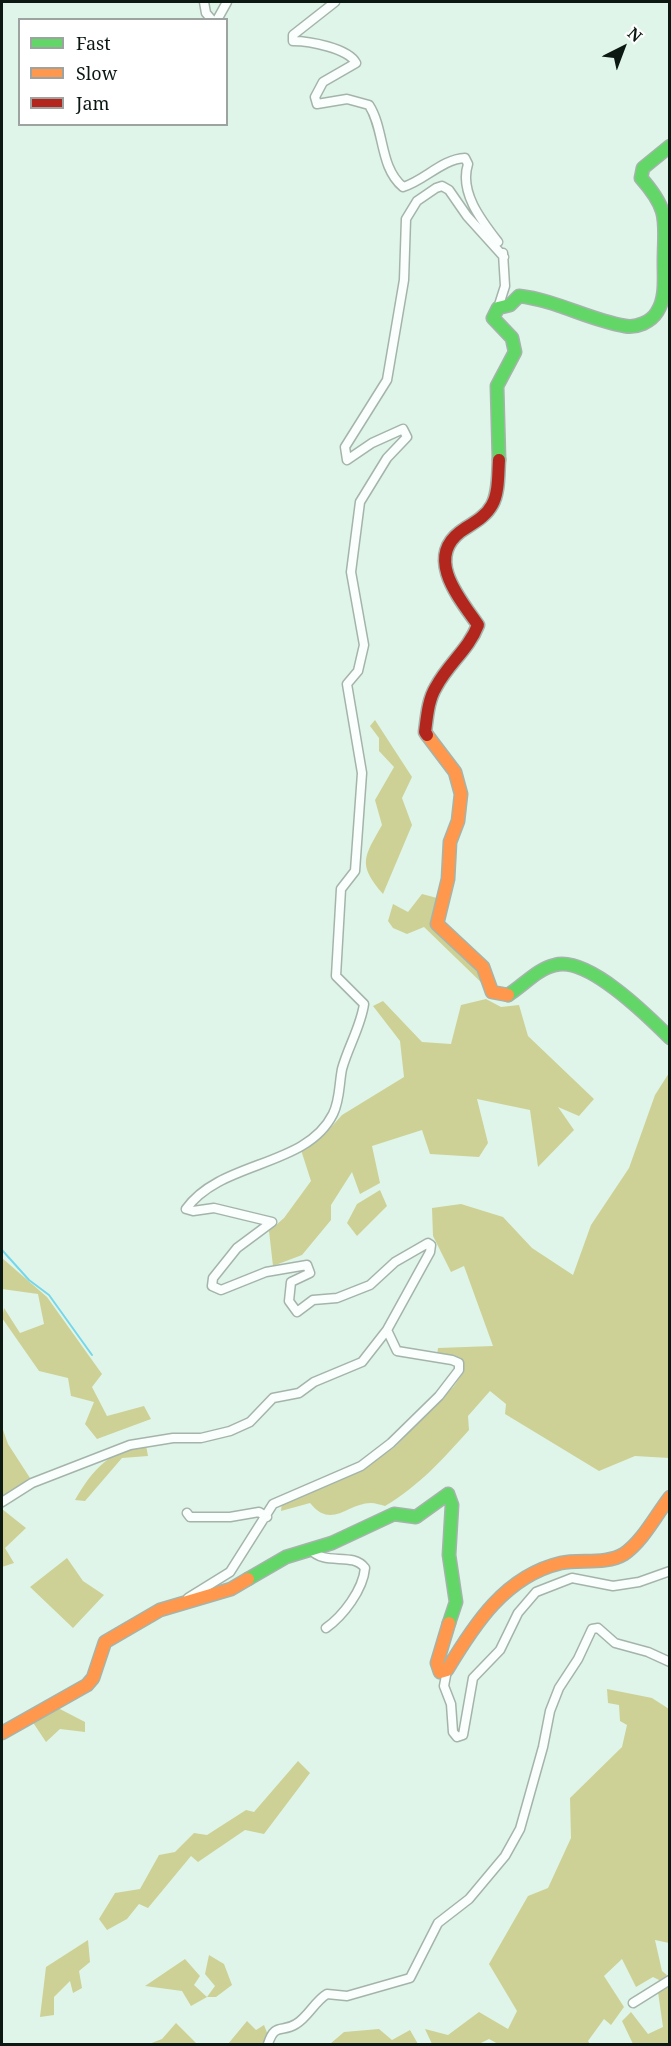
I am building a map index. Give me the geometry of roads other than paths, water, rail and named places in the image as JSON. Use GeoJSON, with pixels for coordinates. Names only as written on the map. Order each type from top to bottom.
{"type":"FeatureCollection","features":[{"type":"Feature","properties":{"kind":"street"},"geometry":{"type":"LineString","coordinates":[[204,2],[206,13],[212,18]]}},
{"type":"Feature","properties":{"kind":"street"},"geometry":{"type":"LineString","coordinates":[[216,18],[227,2]]}},
{"type":"Feature","properties":{"kind":"street"},"geometry":{"type":"LineString","coordinates":[[335,2],[293,34],[293,41],[326,46],[350,56],[356,63],[323,82],[315,97],[317,104],[347,99],[369,105],[376,116],[390,175],[403,187],[414,184],[456,158],[465,158],[468,164],[464,174],[468,193],[476,211],[502,248],[504,257],[505,286],[494,318],[498,328],[507,333],[515,344],[515,355],[497,381],[496,399],[500,424],[494,503],[483,518],[457,536],[446,549],[445,564],[451,583],[478,625],[474,637],[435,687],[428,710],[425,732],[449,758],[458,776],[462,796],[458,820],[450,842],[448,879],[437,923],[440,932],[456,940],[473,954],[491,980],[492,992],[506,996],[557,964],[571,964],[627,998],[669,1038]]}},
{"type":"Feature","properties":{"kind":"street"},"geometry":{"type":"LineString","coordinates":[[498,308],[510,305],[519,296],[537,298],[627,327],[640,327],[652,320],[666,296],[663,257],[666,222],[661,204],[641,178],[643,168],[669,146]]}},
{"type":"Feature","properties":{"kind":"street"},"geometry":{"type":"LineString","coordinates":[[2,1502],[32,1483],[130,1445],[173,1438],[201,1438],[250,1422],[273,1398],[299,1393],[314,1382],[362,1362],[387,1330],[425,1263],[431,1245],[428,1243],[395,1262],[370,1285],[337,1298],[313,1300],[297,1312],[289,1301],[291,1282],[310,1273],[307,1265],[266,1272],[221,1290],[212,1286],[213,1278],[237,1248],[272,1222],[214,1208],[193,1211],[186,1209],[190,1203],[220,1182],[246,1168],[306,1144],[323,1130],[335,1111],[342,1071],[364,1004],[336,976],[341,889],[355,871],[362,773],[347,684],[358,671],[364,645],[351,572],[360,502],[387,458],[407,437],[403,429],[372,442],[347,460],[345,447],[387,381],[404,280],[406,219],[417,201],[442,186],[448,190],[467,216],[504,257]]}},
{"type":"Feature","properties":{"kind":"street"},"geometry":{"type":"LineString","coordinates":[[175,1606],[230,1572],[267,1517],[273,1504],[284,1497],[361,1466],[392,1443],[440,1396],[459,1370],[459,1364],[452,1360],[397,1351],[387,1330]]}},
{"type":"Feature","properties":{"kind":"street"},"geometry":{"type":"LineString","coordinates":[[2,1733],[87,1685],[93,1678],[105,1642],[160,1610],[231,1589],[286,1557],[332,1543],[394,1514],[416,1517],[443,1495],[451,1497],[449,1555],[456,1602],[437,1663],[440,1672],[447,1670]]}},
{"type":"Feature","properties":{"kind":"street"},"geometry":{"type":"LineString","coordinates":[[669,1497],[638,1540],[620,1556],[557,1564],[538,1571],[509,1588],[478,1619],[447,1670],[444,1686],[452,1704],[453,1732],[457,1737],[463,1735],[473,1678],[500,1650],[518,1613],[536,1592],[572,1578],[613,1586],[639,1582],[669,1571]]}},
{"type":"Feature","properties":{"kind":"street"},"geometry":{"type":"LineString","coordinates":[[187,1513],[190,1517],[215,1518],[259,1512],[267,1517]]}},
{"type":"Feature","properties":{"kind":"street"},"geometry":{"type":"LineString","coordinates":[[310,1549],[321,1558],[354,1560],[364,1568],[359,1586],[339,1619],[326,1628]]}},
{"type":"Feature","properties":{"kind":"street"},"geometry":{"type":"LineString","coordinates":[[268,2044],[273,2033],[281,2027],[296,2024],[327,1994],[347,1996],[410,1978],[438,1923],[469,1899],[505,1856],[520,1829],[541,1757],[550,1711],[559,1688],[578,1659],[592,1629],[598,1628],[615,1643],[648,1652],[669,1662]]}},
{"type":"Feature","properties":{"kind":"street"},"geometry":{"type":"LineString","coordinates":[[633,2003],[669,1980]]}},
{"type":"Feature","properties":{"kind":"waterway"},"geometry":{"type":"LineString","coordinates":[[2,1250],[29,1280],[49,1295],[92,1355]]}}]}
